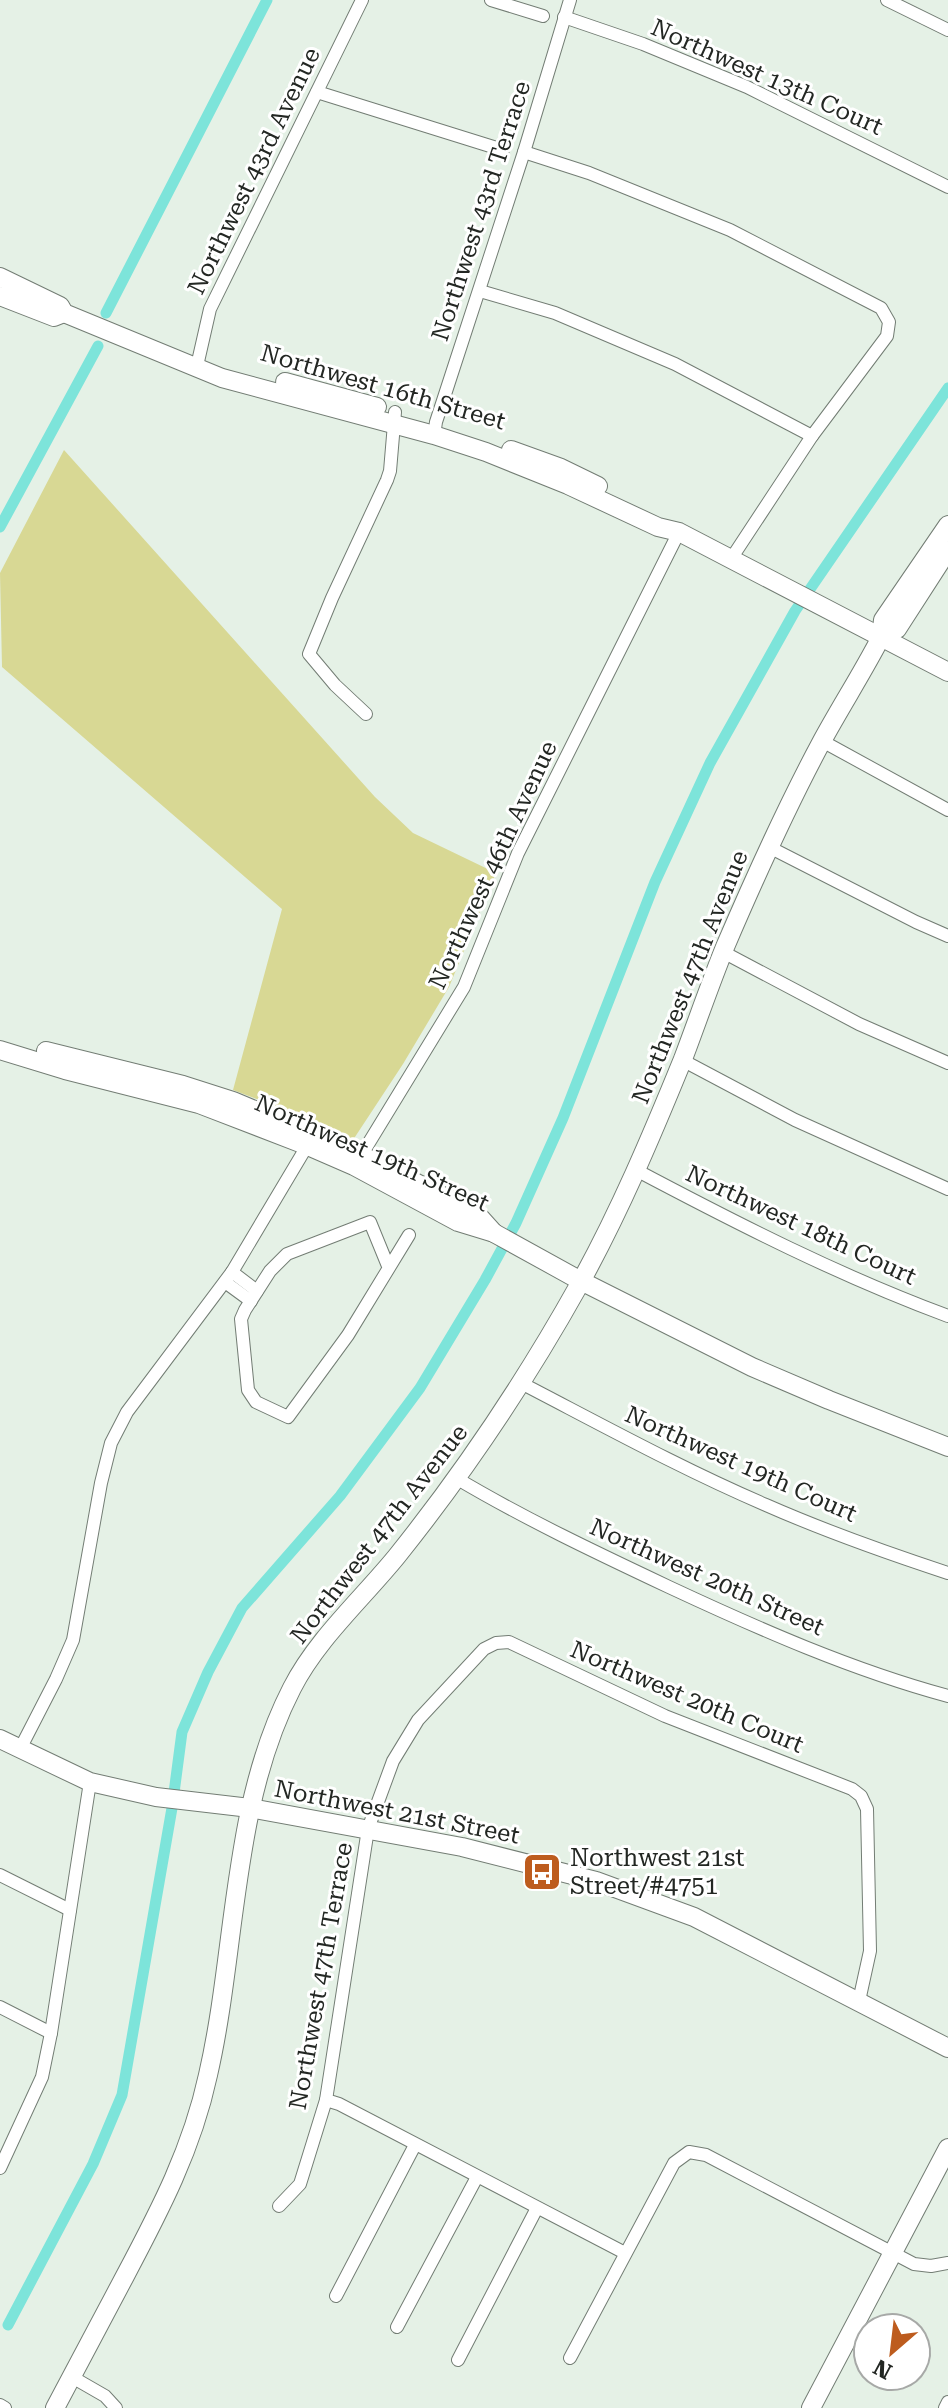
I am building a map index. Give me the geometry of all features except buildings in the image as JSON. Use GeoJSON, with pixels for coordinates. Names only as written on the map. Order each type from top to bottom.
{"type":"FeatureCollection","features":[{"type":"Feature","properties":{"kind":"street","name":"Northwest 43rd Avenue"},"geometry":{"type":"LineString","coordinates":[[197,366],[210,309],[362,0]]}},
{"type":"Feature","properties":{"kind":"street"},"geometry":{"type":"LineString","coordinates":[[491,0],[543,16]]}},
{"type":"Feature","properties":{"kind":"street","name":"Northwest 43rd Terrace"},"geometry":{"type":"LineString","coordinates":[[435,428],[570,0]]}},
{"type":"Feature","properties":{"kind":"street"},"geometry":{"type":"LineString","coordinates":[[887,0],[948,30]]}},
{"type":"Feature","properties":{"kind":"street","name":"Northwest 13th Court"},"geometry":{"type":"LineString","coordinates":[[564,17],[643,44],[747,87],[948,187]]}},
{"type":"Feature","properties":{"kind":"street"},"geometry":{"type":"LineString","coordinates":[[317,92],[503,150]]}},
{"type":"Feature","properties":{"kind":"street"},"geometry":{"type":"LineString","coordinates":[[524,152],[589,173],[730,230],[881,308],[889,322],[887,336],[812,436],[731,559]]}},
{"type":"Feature","properties":{"kind":"street","name":"Northwest 16th Street"},"geometry":{"type":"LineString","coordinates":[[0,277],[60,306],[64,313],[222,378],[435,428],[658,527],[679,532],[948,672]]}},
{"type":"Feature","properties":{"kind":"street"},"geometry":{"type":"LineString","coordinates":[[480,291],[555,313],[675,364],[812,436]]}},
{"type":"Feature","properties":{"kind":"street","name":"Northwest 16th Street"},"geometry":{"type":"LineString","coordinates":[[0,296],[54,317],[64,313]]}},
{"type":"Feature","properties":{"kind":"street"},"geometry":{"type":"LineString","coordinates":[[366,714],[335,685],[309,654],[387,480],[395,418]]}},
{"type":"Feature","properties":{"kind":"street","name":"Northwest 47th Avenue"},"geometry":{"type":"LineString","coordinates":[[55,2408],[159,2212],[193,2132],[209,2072],[250,1808],[267,1747],[292,1687],[319,1648],[396,1557],[456,1478],[521,1383],[581,1281],[636,1170],[723,952],[769,847],[822,741],[881,637],[883,620],[942,551],[948,525]]}},
{"type":"Feature","properties":{"kind":"street","name":"Northwest 46th Avenue"},"geometry":{"type":"LineString","coordinates":[[358,1161],[464,987],[518,853],[679,532]]}},
{"type":"Feature","properties":{"kind":"street"},"geometry":{"type":"LineString","coordinates":[[822,741],[948,810]]}},
{"type":"Feature","properties":{"kind":"street"},"geometry":{"type":"LineString","coordinates":[[769,847],[948,936]]}},
{"type":"Feature","properties":{"kind":"street"},"geometry":{"type":"LineString","coordinates":[[723,952],[859,1024],[948,1063]]}},
{"type":"Feature","properties":{"kind":"street","name":"Northwest 19th Street"},"geometry":{"type":"LineString","coordinates":[[0,1037],[201,1098]]}},
{"type":"Feature","properties":{"kind":"street","name":"Northwest 19th Street"},"geometry":{"type":"LineString","coordinates":[[0,1050],[65,1070],[201,1098],[233,1101],[358,1161],[458,1222],[494,1233],[581,1281],[752,1367],[948,1447]]}},
{"type":"Feature","properties":{"kind":"street"},"geometry":{"type":"LineString","coordinates":[[682,1060],[795,1120],[948,1189]]}},
{"type":"Feature","properties":{"kind":"street"},"geometry":{"type":"LineString","coordinates":[[20,1749],[73,1640],[111,1443],[127,1412],[228,1277],[311,1140]]}},
{"type":"Feature","properties":{"kind":"street","name":"Northwest 18th Court"},"geometry":{"type":"LineString","coordinates":[[636,1170],[760,1235],[858,1280],[948,1316]]}},
{"type":"Feature","properties":{"kind":"street"},"geometry":{"type":"LineString","coordinates":[[388,1266],[370,1222],[287,1254],[270,1271],[241,1319],[248,1390],[256,1402],[288,1417],[348,1335],[409,1235]]}},
{"type":"Feature","properties":{"kind":"street"},"geometry":{"type":"LineString","coordinates":[[228,1277],[254,1296]]}},
{"type":"Feature","properties":{"kind":"street","name":"Northwest 19th Court"},"geometry":{"type":"LineString","coordinates":[[521,1383],[673,1462],[768,1506],[948,1573]]}},
{"type":"Feature","properties":{"kind":"street","name":"Northwest 20th Street"},"geometry":{"type":"LineString","coordinates":[[456,1478],[578,1544],[730,1616],[887,1677],[948,1696]]}},
{"type":"Feature","properties":{"kind":"street","name":"Northwest 20th Court"},"geometry":{"type":"LineString","coordinates":[[496,1643],[509,1642],[665,1716],[852,1789],[861,1796],[867,1809],[870,1951],[859,2001]]}},
{"type":"Feature","properties":{"kind":"street","name":"Northwest 47th Terrace"},"geometry":{"type":"LineString","coordinates":[[279,2206],[300,2184],[326,2100],[368,1829],[393,1761],[418,1720],[484,1649],[496,1643]]}},
{"type":"Feature","properties":{"kind":"street","name":"Northwest 21st Street"},"geometry":{"type":"LineString","coordinates":[[0,1739],[90,1782],[156,1797],[250,1808],[462,1847],[596,1881],[694,1917],[948,2048]]}},
{"type":"Feature","properties":{"kind":"street"},"geometry":{"type":"LineString","coordinates":[[0,2168],[5,2145],[42,2077],[90,1782]]}},
{"type":"Feature","properties":{"kind":"street"},"geometry":{"type":"LineString","coordinates":[[0,1875],[70,1910]]}},
{"type":"Feature","properties":{"kind":"street"},"geometry":{"type":"LineString","coordinates":[[0,2007],[51,2033]]}},
{"type":"Feature","properties":{"kind":"street"},"geometry":{"type":"LineString","coordinates":[[326,2100],[625,2253]]}},
{"type":"Feature","properties":{"kind":"street"},"geometry":{"type":"LineString","coordinates":[[336,2296],[415,2145]]}},
{"type":"Feature","properties":{"kind":"street"},"geometry":{"type":"LineString","coordinates":[[811,2408],[948,2148]]}},
{"type":"Feature","properties":{"kind":"street"},"geometry":{"type":"LineString","coordinates":[[570,2358],[674,2163],[689,2152],[706,2155],[914,2264],[931,2266],[948,2263]]}},
{"type":"Feature","properties":{"kind":"street"},"geometry":{"type":"LineString","coordinates":[[397,2327],[477,2177]]}},
{"type":"Feature","properties":{"kind":"street"},"geometry":{"type":"LineString","coordinates":[[458,2360],[537,2208]]}},
{"type":"Feature","properties":{"kind":"street"},"geometry":{"type":"LineString","coordinates":[[72,2377],[105,2396],[116,2408]]}},
{"type":"Feature","properties":{"kind":"street"},"geometry":{"type":"LineString","coordinates":[[945,2408],[948,2402]]}},
{"type":"Feature","properties":{"kind":"green space"},"geometry":{"type":"Polygon","coordinates":[[[64,450],[375,797],[413,833],[496,873],[449,987],[353,1140],[305,1117],[233,1090],[282,909],[2,667],[0,573],[64,450]]]}},
{"type":"Feature","properties":{"kind":"waterway"},"geometry":{"type":"LineString","coordinates":[[106,313],[267,0]]}},
{"type":"Feature","properties":{"kind":"waterway"},"geometry":{"type":"LineString","coordinates":[[0,527],[98,346]]}},
{"type":"Feature","properties":{"kind":"waterway"},"geometry":{"type":"LineString","coordinates":[[8,2325],[93,2164],[122,2095],[172,1808],[182,1732],[208,1672],[242,1608],[340,1496],[420,1388],[485,1280],[516,1223],[563,1118],[655,882],[710,763],[795,611],[948,388]]}},
{"type":"Feature","properties":{"kind":"place","name":"Northwest 21st Street/#4751"},"geometry":{"type":"Point","coordinates":[542,1872]}}]}
